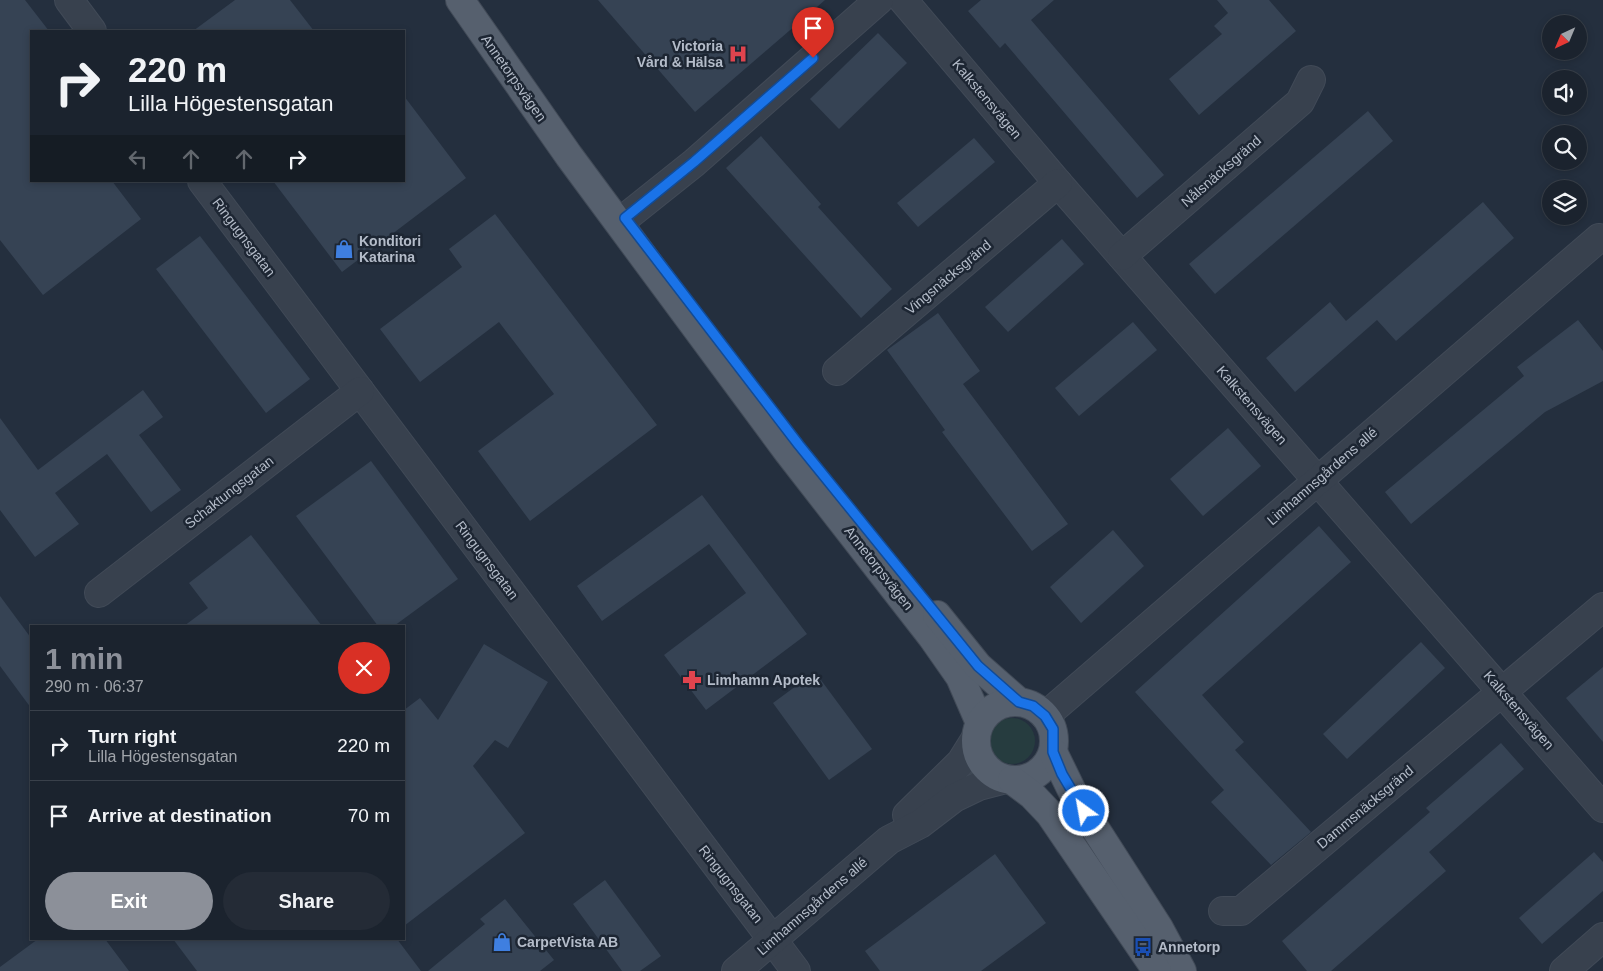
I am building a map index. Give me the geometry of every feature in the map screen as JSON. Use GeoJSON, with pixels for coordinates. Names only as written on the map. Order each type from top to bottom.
{"type":"FeatureCollection","features":[{"type":"Feature","properties":{"kind":"main road","name":"Annetorpsvägen"},"geometry":{"type":"LineString","coordinates":[[460,0],[569,156],[788,452],[960,677],[978,730],[978,753],[985,766],[997,776],[1009,780],[1032,795],[1050,814],[1157,971]]}},
{"type":"Feature","properties":{"kind":"main road","name":"Annetorpsvägen"},"geometry":{"type":"LineString","coordinates":[[569,156],[625,218],[799,445],[967,652],[996,683],[1019,702],[1033,706],[1045,716]]}},
{"type":"Feature","properties":{"kind":"main road"},"geometry":{"type":"LineString","coordinates":[[978,730],[996,706],[1019,702]]}},
{"type":"Feature","properties":{"kind":"main road"},"geometry":{"type":"LineString","coordinates":[[1009,780],[1034,776],[1046,766],[1053,752],[1054,737],[1045,716]]}},
{"type":"Feature","properties":{"kind":"main road"},"geometry":{"type":"LineString","coordinates":[[1053,752],[1075,797],[1159,928],[1182,971]]}},
{"type":"Feature","properties":{"kind":"street"},"geometry":{"type":"LineString","coordinates":[[69,0],[91,30]]}},
{"type":"Feature","properties":{"kind":"street"},"geometry":{"type":"LineString","coordinates":[[625,218],[694,162],[879,0]]}},
{"type":"Feature","properties":{"kind":"street","name":"Kalkstensvägen"},"geometry":{"type":"LineString","coordinates":[[903,0],[1058,183],[1503,691],[1603,808]]}},
{"type":"Feature","properties":{"kind":"street","name":"Nålsnäcksgränd"},"geometry":{"type":"LineString","coordinates":[[1122,256],[1300,102],[1312,80]]}},
{"type":"Feature","properties":{"kind":"street","name":"Ringugnsgatan"},"geometry":{"type":"LineString","coordinates":[[203,182],[796,971]]}},
{"type":"Feature","properties":{"kind":"street","name":"Vingsnäcksgränd"},"geometry":{"type":"LineString","coordinates":[[837,371],[1058,183]]}},
{"type":"Feature","properties":{"kind":"street","name":"Limhamnsgårdens allé"},"geometry":{"type":"LineString","coordinates":[[1045,716],[1599,238]]}},
{"type":"Feature","properties":{"kind":"street","name":"Schaktungsgatan"},"geometry":{"type":"LineString","coordinates":[[99,594],[360,391]]}},
{"type":"Feature","properties":{"kind":"street","name":"Dammsnäcksgränd"},"geometry":{"type":"LineString","coordinates":[[1223,911],[1241,911],[1603,607]]}},
{"type":"Feature","properties":{"kind":"street","name":"Limhamnsgårdens allé"},"geometry":{"type":"LineString","coordinates":[[889,840],[908,813],[961,762],[978,730]]}},
{"type":"Feature","properties":{"kind":"street","name":"Limhamnsgårdens allé"},"geometry":{"type":"LineString","coordinates":[[736,971],[889,840],[920,824],[954,798],[979,786],[1009,780]]}},
{"type":"Feature","properties":{"kind":"street"},"geometry":{"type":"LineString","coordinates":[[1564,971],[1603,937]]}},
{"type":"Feature","properties":{"kind":"green space"},"geometry":{"type":"Polygon","coordinates":[[[1012,718],[1025,722],[1031,728],[1035,741],[1031,754],[1025,760],[1012,764],[999,760],[993,754],[989,741],[993,728],[999,722],[1012,718]]]}},
{"type":"Feature","properties":{"kind":"building"},"geometry":{"type":"Polygon","coordinates":[[[0,0],[25,0],[48,30],[30,30],[30,182],[113,182],[141,219],[43,295],[0,240],[0,0]]]}},
{"type":"Feature","properties":{"kind":"building"},"geometry":{"type":"Polygon","coordinates":[[[235,0],[290,0],[313,30],[194,30],[235,0]]]}},
{"type":"Feature","properties":{"kind":"building"},"geometry":{"type":"Polygon","coordinates":[[[598,0],[825,0],[695,112],[598,0]]]}},
{"type":"Feature","properties":{"kind":"building"},"geometry":{"type":"Polygon","coordinates":[[[981,0],[1054,0],[1031,20],[1164,175],[1137,198],[1005,43],[1000,48],[968,11],[981,0]]]}},
{"type":"Feature","properties":{"kind":"building"},"geometry":{"type":"Polygon","coordinates":[[[1217,0],[1269,0],[1296,31],[1199,115],[1169,79],[1222,34],[1214,26],[1228,13],[1217,0]]]}},
{"type":"Feature","properties":{"kind":"building"},"geometry":{"type":"Polygon","coordinates":[[[878,33],[907,63],[839,129],[810,99],[878,33]]]}},
{"type":"Feature","properties":{"kind":"building"},"geometry":{"type":"Polygon","coordinates":[[[405,97],[466,178],[342,272],[274,182],[405,182],[405,97]]]}},
{"type":"Feature","properties":{"kind":"building"},"geometry":{"type":"Polygon","coordinates":[[[1368,111],[1393,141],[1215,294],[1189,264],[1368,111]]]}},
{"type":"Feature","properties":{"kind":"building"},"geometry":{"type":"Polygon","coordinates":[[[761,136],[821,204],[818,207],[892,289],[861,318],[726,168],[761,136]]]}},
{"type":"Feature","properties":{"kind":"building"},"geometry":{"type":"Polygon","coordinates":[[[974,138],[995,162],[918,227],[897,203],[974,138]]]}},
{"type":"Feature","properties":{"kind":"building"},"geometry":{"type":"Polygon","coordinates":[[[1483,202],[1514,238],[1396,341],[1377,320],[1295,392],[1266,358],[1330,302],[1346,321],[1483,202]]]}},
{"type":"Feature","properties":{"kind":"building"},"geometry":{"type":"Polygon","coordinates":[[[495,214],[657,425],[530,521],[478,451],[554,394],[499,322],[420,382],[380,329],[462,267],[449,249],[495,214]]]}},
{"type":"Feature","properties":{"kind":"building"},"geometry":{"type":"Polygon","coordinates":[[[200,236],[310,379],[266,413],[156,269],[200,236]]]}},
{"type":"Feature","properties":{"kind":"building"},"geometry":{"type":"Polygon","coordinates":[[[1062,239],[1084,264],[1008,332],[985,307],[1062,239]]]}},
{"type":"Feature","properties":{"kind":"building"},"geometry":{"type":"Polygon","coordinates":[[[938,313],[980,371],[963,384],[1068,524],[1032,551],[942,432],[945,430],[887,350],[938,313]]]}},
{"type":"Feature","properties":{"kind":"building"},"geometry":{"type":"Polygon","coordinates":[[[1578,320],[1603,351],[1603,381],[1545,412],[1411,524],[1385,492],[1524,376],[1517,367],[1578,320]]]}},
{"type":"Feature","properties":{"kind":"building"},"geometry":{"type":"Polygon","coordinates":[[[1133,322],[1157,350],[1079,416],[1055,388],[1133,322]]]}},
{"type":"Feature","properties":{"kind":"building"},"geometry":{"type":"Polygon","coordinates":[[[143,390],[163,417],[139,435],[181,490],[151,512],[107,454],[55,493],[79,524],[35,557],[0,510],[0,418],[38,470],[143,390]]]}},
{"type":"Feature","properties":{"kind":"building"},"geometry":{"type":"Polygon","coordinates":[[[1228,428],[1261,466],[1203,516],[1170,479],[1228,428]]]}},
{"type":"Feature","properties":{"kind":"building"},"geometry":{"type":"Polygon","coordinates":[[[371,461],[458,579],[395,625],[377,625],[296,516],[371,461]]]}},
{"type":"Feature","properties":{"kind":"building"},"geometry":{"type":"Polygon","coordinates":[[[702,495],[807,634],[706,710],[664,655],[746,593],[709,544],[602,621],[577,586],[702,495]]]}},
{"type":"Feature","properties":{"kind":"building"},"geometry":{"type":"Polygon","coordinates":[[[1319,526],[1351,562],[1202,695],[1244,742],[1235,750],[1311,832],[1271,865],[1211,802],[1224,790],[1135,692],[1319,526]]]}},
{"type":"Feature","properties":{"kind":"building"},"geometry":{"type":"Polygon","coordinates":[[[1113,530],[1144,566],[1081,623],[1050,587],[1113,530]]]}},
{"type":"Feature","properties":{"kind":"building"},"geometry":{"type":"Polygon","coordinates":[[[251,535],[321,625],[185,625],[208,608],[189,583],[251,535]]]}},
{"type":"Feature","properties":{"kind":"building"},"geometry":{"type":"Polygon","coordinates":[[[0,596],[30,637],[30,707],[0,666],[0,596]]]}},
{"type":"Feature","properties":{"kind":"building"},"geometry":{"type":"Polygon","coordinates":[[[1421,642],[1445,668],[1347,759],[1323,734],[1421,642]]]}},
{"type":"Feature","properties":{"kind":"building"},"geometry":{"type":"Polygon","coordinates":[[[484,644],[548,682],[508,748],[495,740],[473,766],[525,833],[405,925],[405,709],[420,698],[438,720],[484,644]]]}},
{"type":"Feature","properties":{"kind":"building"},"geometry":{"type":"Polygon","coordinates":[[[1603,667],[1603,742],[1566,698],[1603,667]]]}},
{"type":"Feature","properties":{"kind":"building"},"geometry":{"type":"Polygon","coordinates":[[[815,672],[872,749],[829,780],[773,703],[815,672]]]}},
{"type":"Feature","properties":{"kind":"building"},"geometry":{"type":"Polygon","coordinates":[[[1501,743],[1524,769],[1429,852],[1446,871],[1331,971],[1307,971],[1282,941],[1430,812],[1426,808],[1501,743]]]}},
{"type":"Feature","properties":{"kind":"building"},"geometry":{"type":"Polygon","coordinates":[[[1594,852],[1603,862],[1603,891],[1542,944],[1519,918],[1594,852]]]}},
{"type":"Feature","properties":{"kind":"building"},"geometry":{"type":"Polygon","coordinates":[[[995,854],[1046,923],[981,971],[880,971],[865,951],[995,854]]]}},
{"type":"Feature","properties":{"kind":"building"},"geometry":{"type":"Polygon","coordinates":[[[605,880],[661,956],[640,971],[622,971],[573,904],[605,880]]]}},
{"type":"Feature","properties":{"kind":"building","name":"CarpetVista AB"},"geometry":{"type":"Polygon","coordinates":[[[505,899],[554,960],[540,971],[428,971],[485,924],[480,919],[505,899]]]}},
{"type":"Feature","properties":{"kind":"building"},"geometry":{"type":"Polygon","coordinates":[[[37,940],[106,940],[129,971],[0,971],[0,967],[37,940]]]}},
{"type":"Feature","properties":{"kind":"building"},"geometry":{"type":"Polygon","coordinates":[[[174,940],[398,940],[421,971],[197,971],[174,940]]]}},
{"type":"Feature","properties":{"kind":"place","name":"Victoria Vård & Hälsa"},"geometry":{"type":"Point","coordinates":[738,54]}},
{"type":"Feature","properties":{"kind":"place","name":"Konditori Katarina"},"geometry":{"type":"Point","coordinates":[344,249]}},
{"type":"Feature","properties":{"kind":"place","name":"Limhamn Apotek"},"geometry":{"type":"Point","coordinates":[692,680]}},
{"type":"Feature","properties":{"kind":"place","name":"CarpetVista AB"},"geometry":{"type":"Point","coordinates":[502,942]}},
{"type":"Feature","properties":{"kind":"place","name":"Annetorp"},"geometry":{"type":"Point","coordinates":[1143,947]}},
{"type":"Feature","properties":{"kind":"route"},"geometry":{"type":"LineString","coordinates":[[813,58],[694,162],[625,218],[799,445],[978,666],[1019,702],[1026,703],[1040,710],[1050,722],[1054,737],[1053,752],[1062,774],[1084,811]]}}]}
